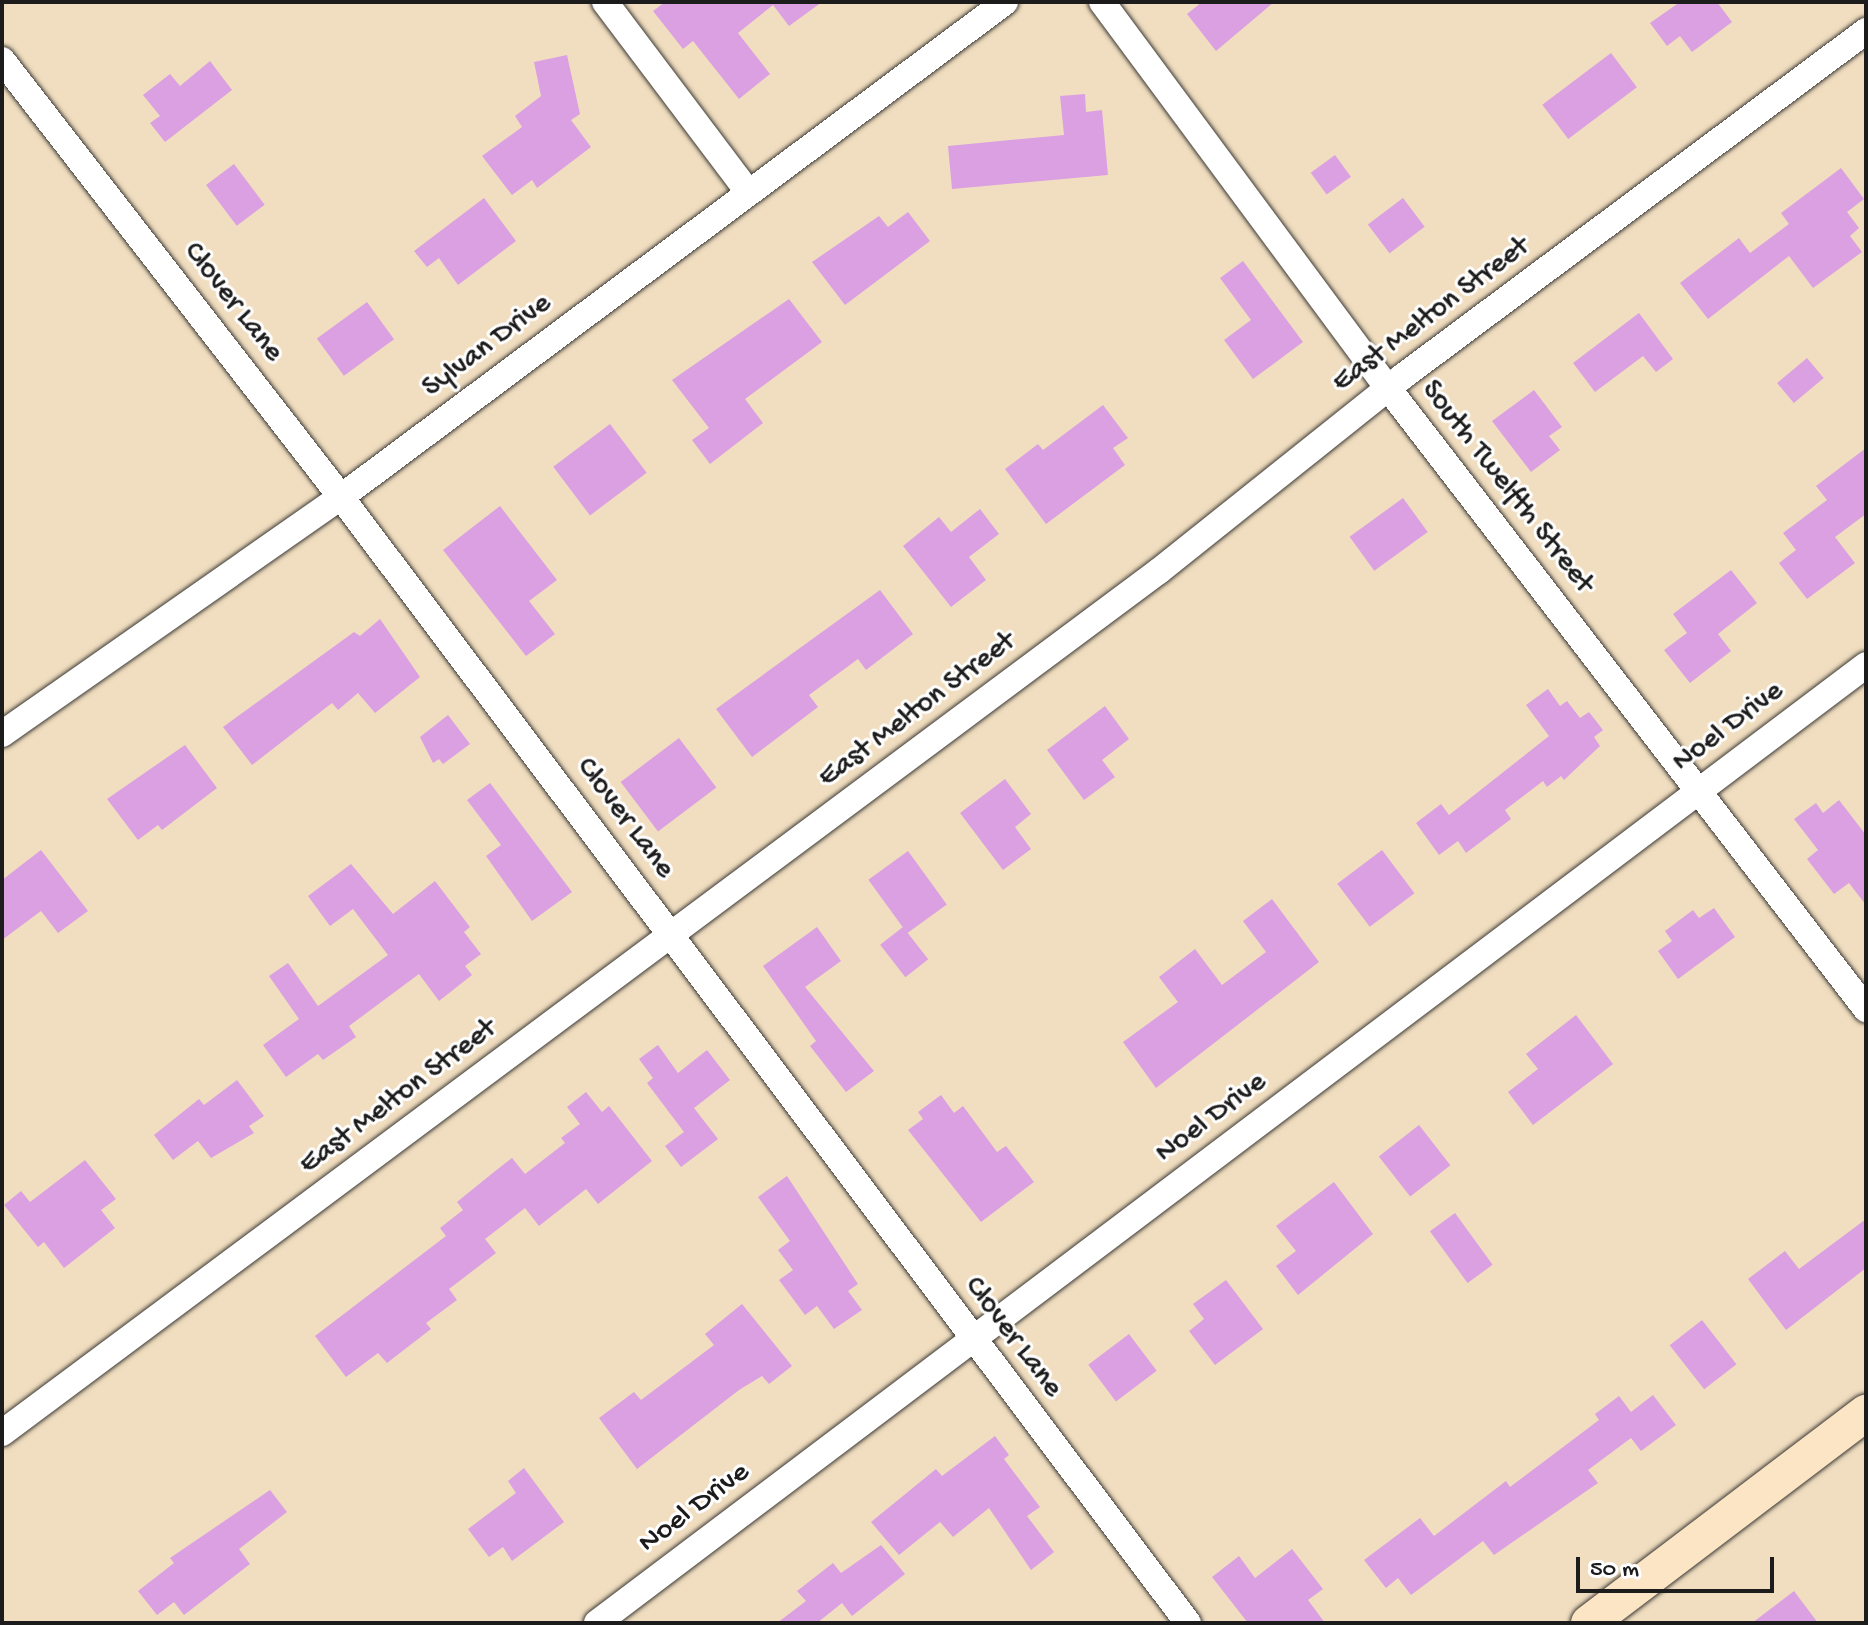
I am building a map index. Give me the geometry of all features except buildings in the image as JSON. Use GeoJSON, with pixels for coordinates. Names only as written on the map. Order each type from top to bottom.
{"type":"FeatureCollection","features":[{"type":"Feature","properties":{"kind":"street"},"geometry":{"type":"LineString","coordinates":[[605,2],[748,192]]}},
{"type":"Feature","properties":{"kind":"street","name":"Sylvan Drive"},"geometry":{"type":"LineString","coordinates":[[2,734],[341,497],[1005,2]]}},
{"type":"Feature","properties":{"kind":"street","name":"South Twelfth Street"},"geometry":{"type":"LineString","coordinates":[[1102,2],[1388,388],[1866,1009]]}},
{"type":"Feature","properties":{"kind":"street","name":"East Melton Street"},"geometry":{"type":"LineString","coordinates":[[2,1433],[1159,571],[1388,388],[1866,31]]}},
{"type":"Feature","properties":{"kind":"street","name":"Clover Lane"},"geometry":{"type":"LineString","coordinates":[[2,60],[341,497],[1188,1623]]}},
{"type":"Feature","properties":{"kind":"street","name":"Noel Drive"},"geometry":{"type":"LineString","coordinates":[[597,1623],[1866,665]]}},
{"type":"Feature","properties":{"kind":"street"},"geometry":{"type":"LineString","coordinates":[[1589,1623],[1866,1413]]}}]}
